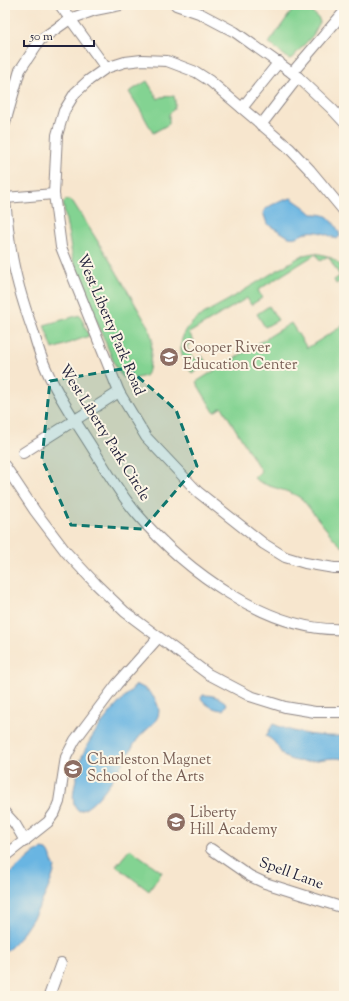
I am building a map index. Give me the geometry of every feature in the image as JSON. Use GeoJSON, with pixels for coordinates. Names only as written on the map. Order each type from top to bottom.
{"type":"FeatureCollection","features":[{"type":"Feature","properties":{"kind":"street"},"geometry":{"type":"LineString","coordinates":[[60,5],[106,68]]}},
{"type":"Feature","properties":{"kind":"street"},"geometry":{"type":"LineString","coordinates":[[5,123],[20,70],[40,40],[70,18],[95,10],[120,5]]}},
{"type":"Feature","properties":{"kind":"street"},"geometry":{"type":"LineString","coordinates":[[176,5],[199,13],[235,32],[279,62],[332,109],[344,122]]}},
{"type":"Feature","properties":{"kind":"street"},"geometry":{"type":"LineString","coordinates":[[261,125],[295,75],[344,12]]}},
{"type":"Feature","properties":{"kind":"street","name":"West Liberty Park Road"},"geometry":{"type":"LineString","coordinates":[[344,212],[310,170],[289,148],[210,81],[182,66],[167,61],[142,60],[125,62],[106,68],[89,80],[75,93],[64,111],[57,135],[54,194],[61,247],[119,392],[146,437],[198,492],[264,544],[286,557],[305,563],[334,568],[344,568]]}},
{"type":"Feature","properties":{"kind":"street"},"geometry":{"type":"LineString","coordinates":[[242,108],[279,62]]}},
{"type":"Feature","properties":{"kind":"street"},"geometry":{"type":"LineString","coordinates":[[5,198],[54,194]]}},
{"type":"Feature","properties":{"kind":"street","name":"West Liberty Park Circle"},"geometry":{"type":"LineString","coordinates":[[5,202],[10,245],[21,296],[47,370],[75,420],[115,484],[137,514],[194,569],[246,603],[290,622],[313,628],[344,630]]}},
{"type":"Feature","properties":{"kind":"street"},"geometry":{"type":"LineString","coordinates":[[23,453],[119,392]]}},
{"type":"Feature","properties":{"kind":"street"},"geometry":{"type":"LineString","coordinates":[[5,466],[35,511],[66,552],[125,612],[158,638],[208,674],[250,696],[285,707],[315,712],[344,712]]}},
{"type":"Feature","properties":{"kind":"street"},"geometry":{"type":"LineString","coordinates":[[5,856],[48,822],[55,812],[59,802],[66,758],[75,740],[117,684],[158,638]]}},
{"type":"Feature","properties":{"kind":"street"},"geometry":{"type":"LineString","coordinates":[[5,814],[15,824],[25,841]]}},
{"type":"Feature","properties":{"kind":"street","name":"Spell Lane"},"geometry":{"type":"LineString","coordinates":[[211,850],[255,879],[290,892],[344,908]]}},
{"type":"Feature","properties":{"kind":"street"},"geometry":{"type":"LineString","coordinates":[[49,996],[61,963]]}},
{"type":"Feature","properties":{"kind":"highlighted area"},"geometry":{"type":"Polygon","coordinates":[[[128,368],[176,410],[197,466],[143,529],[71,525],[42,459],[50,381],[128,368]]]}},
{"type":"Feature","properties":{"kind":"green space"},"geometry":{"type":"Polygon","coordinates":[[[296,5],[303,5],[318,17],[320,22],[313,35],[292,58],[289,59],[269,43],[296,5]]]}},
{"type":"Feature","properties":{"kind":"green space"},"geometry":{"type":"Polygon","coordinates":[[[147,81],[158,99],[161,97],[174,96],[175,101],[175,106],[169,114],[169,124],[153,133],[129,92],[147,81]]]}},
{"type":"Feature","properties":{"kind":"green space"},"geometry":{"type":"Polygon","coordinates":[[[66,200],[73,202],[112,264],[149,328],[152,339],[151,355],[149,370],[145,376],[130,380],[124,378],[117,370],[73,260],[63,203],[66,200]]]}},
{"type":"Feature","properties":{"kind":"green space"},"geometry":{"type":"Polygon","coordinates":[[[314,253],[327,256],[320,261],[316,254],[258,290],[262,298],[251,305],[247,298],[189,333],[194,341],[186,347],[195,360],[202,356],[207,364],[192,373],[182,355],[181,344],[184,334],[192,323],[204,314],[303,255],[314,253]]]}},
{"type":"Feature","properties":{"kind":"green space"},"geometry":{"type":"Polygon","coordinates":[[[328,257],[338,263],[343,273],[344,279],[336,284],[334,280],[340,276],[328,257]]]}},
{"type":"Feature","properties":{"kind":"green space"},"geometry":{"type":"Polygon","coordinates":[[[269,306],[278,320],[265,327],[257,314],[269,306]]]}},
{"type":"Feature","properties":{"kind":"green space"},"geometry":{"type":"Polygon","coordinates":[[[80,315],[89,336],[53,349],[44,325],[80,315]]]}},
{"type":"Feature","properties":{"kind":"green space"},"geometry":{"type":"Polygon","coordinates":[[[291,323],[307,348],[344,325],[344,547],[335,540],[302,499],[296,495],[259,482],[254,478],[261,471],[222,407],[214,412],[196,382],[291,323]]]}},
{"type":"Feature","properties":{"kind":"green space"},"geometry":{"type":"Polygon","coordinates":[[[130,849],[162,872],[149,891],[116,866],[130,849]]]}},
{"type":"Feature","properties":{"kind":"water"},"geometry":{"type":"Polygon","coordinates":[[[291,198],[312,214],[328,217],[336,226],[340,236],[337,239],[323,233],[308,232],[296,237],[289,237],[267,224],[263,212],[276,203],[291,198]]]}},
{"type":"Feature","properties":{"kind":"water"},"geometry":{"type":"Polygon","coordinates":[[[136,685],[148,691],[157,702],[159,711],[158,715],[154,723],[137,740],[112,780],[96,800],[88,807],[80,811],[76,809],[74,805],[73,794],[84,751],[104,720],[136,685]]]}},
{"type":"Feature","properties":{"kind":"water"},"geometry":{"type":"Polygon","coordinates":[[[203,695],[216,697],[227,704],[223,710],[214,708],[203,701],[201,698],[203,695]]]}},
{"type":"Feature","properties":{"kind":"water"},"geometry":{"type":"Polygon","coordinates":[[[273,724],[308,734],[344,736],[344,759],[330,758],[301,761],[287,758],[282,754],[274,742],[266,736],[273,724]]]}},
{"type":"Feature","properties":{"kind":"water"},"geometry":{"type":"Polygon","coordinates":[[[42,849],[49,852],[55,867],[52,877],[36,913],[20,936],[5,952],[5,878],[33,854],[42,849]]]}},
{"type":"Feature","properties":{"kind":"place","name":"Cooper River Education Center"},"geometry":{"type":"Point","coordinates":[169,357]}},
{"type":"Feature","properties":{"kind":"place","name":"Charleston Magnet School of the Arts"},"geometry":{"type":"Point","coordinates":[73,769]}},
{"type":"Feature","properties":{"kind":"place","name":"Liberty Hill Academy"},"geometry":{"type":"Point","coordinates":[176,822]}}]}
